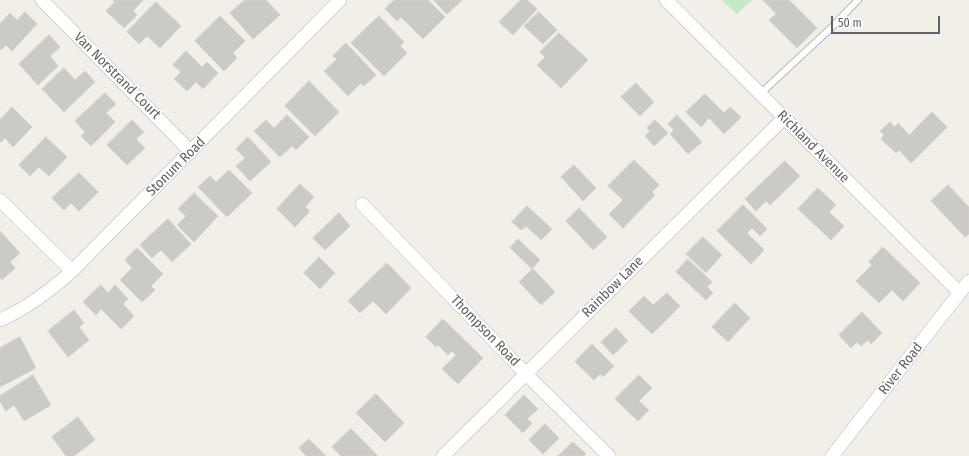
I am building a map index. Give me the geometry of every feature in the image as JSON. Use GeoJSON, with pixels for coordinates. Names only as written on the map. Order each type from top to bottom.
{"type":"FeatureCollection","features":[{"type":"Feature","properties":{"kind":"street","name":"Van Norstrand Court"},"geometry":{"type":"LineString","coordinates":[[42,0],[191,152]]}},
{"type":"Feature","properties":{"kind":"street","name":"Stonum Road"},"geometry":{"type":"LineString","coordinates":[[0,320],[24,308],[39,298],[72,271],[340,0]]}},
{"type":"Feature","properties":{"kind":"street","name":"Richland Avenue"},"geometry":{"type":"LineString","coordinates":[[666,0],[960,293]]}},
{"type":"Feature","properties":{"kind":"street","name":"Rainbow Lane"},"geometry":{"type":"LineString","coordinates":[[443,456],[784,118]]}},
{"type":"Feature","properties":{"kind":"street"},"geometry":{"type":"LineString","coordinates":[[0,200],[72,271]]}},
{"type":"Feature","properties":{"kind":"street","name":"Thompson Road"},"geometry":{"type":"LineString","coordinates":[[362,204],[526,374],[609,456]]}},
{"type":"Feature","properties":{"kind":"street","name":"River Road"},"geometry":{"type":"LineString","coordinates":[[832,456],[969,281]]}},
{"type":"Feature","properties":{"kind":"lane"},"geometry":{"type":"LineString","coordinates":[[760,94],[831,28],[858,0]]}},
{"type":"Feature","properties":{"kind":"green space"},"geometry":{"type":"Polygon","coordinates":[[[722,0],[752,0],[737,14],[722,0]]]}},
{"type":"Feature","properties":{"kind":"building"},"geometry":{"type":"Polygon","coordinates":[[[113,0],[143,0],[133,11],[137,15],[124,28],[106,11],[115,2],[113,0]]]}},
{"type":"Feature","properties":{"kind":"building"},"geometry":{"type":"Polygon","coordinates":[[[245,0],[266,0],[280,15],[253,39],[230,13],[245,0]]]}},
{"type":"Feature","properties":{"kind":"building"},"geometry":{"type":"Polygon","coordinates":[[[394,0],[428,0],[445,17],[423,39],[401,17],[397,21],[385,9],[394,0]]]}},
{"type":"Feature","properties":{"kind":"building"},"geometry":{"type":"Polygon","coordinates":[[[434,0],[462,0],[447,14],[434,0]]]}},
{"type":"Feature","properties":{"kind":"building"},"geometry":{"type":"Polygon","coordinates":[[[521,0],[527,0],[537,9],[513,35],[499,22],[521,0]]]}},
{"type":"Feature","properties":{"kind":"building"},"geometry":{"type":"Polygon","coordinates":[[[763,0],[789,0],[817,28],[797,48],[769,20],[776,14],[763,0]]]}},
{"type":"Feature","properties":{"kind":"building"},"geometry":{"type":"Polygon","coordinates":[[[156,2],[181,26],[160,48],[147,36],[139,44],[127,32],[156,2]]]}},
{"type":"Feature","properties":{"kind":"building"},"geometry":{"type":"Polygon","coordinates":[[[25,12],[37,24],[12,51],[6,45],[1,50],[0,24],[10,13],[17,20],[25,12]]]}},
{"type":"Feature","properties":{"kind":"building"},"geometry":{"type":"Polygon","coordinates":[[[539,12],[557,30],[543,44],[524,26],[539,12]]]}},
{"type":"Feature","properties":{"kind":"building"},"geometry":{"type":"Polygon","coordinates":[[[220,16],[245,41],[233,53],[237,58],[224,71],[195,41],[220,16]]]}},
{"type":"Feature","properties":{"kind":"building"},"geometry":{"type":"Polygon","coordinates":[[[379,16],[404,42],[400,46],[407,53],[384,76],[351,43],[379,16]]]}},
{"type":"Feature","properties":{"kind":"building"},"geometry":{"type":"Polygon","coordinates":[[[559,33],[588,60],[561,88],[537,65],[545,57],[540,52],[559,33]]]}},
{"type":"Feature","properties":{"kind":"building"},"geometry":{"type":"Polygon","coordinates":[[[49,35],[60,47],[50,56],[58,66],[38,85],[19,64],[49,35]]]}},
{"type":"Feature","properties":{"kind":"building"},"geometry":{"type":"Polygon","coordinates":[[[346,43],[376,75],[364,86],[361,83],[348,96],[324,71],[337,59],[333,56],[346,43]]]}},
{"type":"Feature","properties":{"kind":"building"},"geometry":{"type":"Polygon","coordinates":[[[186,51],[202,67],[207,62],[218,73],[203,89],[196,82],[187,91],[174,79],[181,72],[173,65],[186,51]]]}},
{"type":"Feature","properties":{"kind":"building"},"geometry":{"type":"Polygon","coordinates":[[[64,68],[75,80],[85,71],[95,82],[64,112],[42,89],[64,68]]]}},
{"type":"Feature","properties":{"kind":"building"},"geometry":{"type":"Polygon","coordinates":[[[309,81],[339,112],[315,136],[285,106],[309,81]]]}},
{"type":"Feature","properties":{"kind":"building"},"geometry":{"type":"Polygon","coordinates":[[[636,83],[654,102],[640,116],[621,97],[636,83]]]}},
{"type":"Feature","properties":{"kind":"building"},"geometry":{"type":"Polygon","coordinates":[[[105,93],[116,104],[106,113],[115,122],[91,146],[81,136],[85,132],[75,121],[105,93]]]}},
{"type":"Feature","properties":{"kind":"building"},"geometry":{"type":"Polygon","coordinates":[[[705,94],[724,113],[730,107],[741,117],[724,134],[709,118],[701,127],[686,112],[705,94]]]}},
{"type":"Feature","properties":{"kind":"building"},"geometry":{"type":"Polygon","coordinates":[[[12,107],[32,127],[13,147],[5,138],[0,143],[0,120],[12,107]]]}},
{"type":"Feature","properties":{"kind":"building"},"geometry":{"type":"Polygon","coordinates":[[[932,112],[947,127],[911,163],[899,150],[896,153],[881,139],[884,135],[880,131],[890,122],[895,127],[898,123],[909,135],[932,112]]]}},
{"type":"Feature","properties":{"kind":"building"},"geometry":{"type":"Polygon","coordinates":[[[287,115],[309,137],[296,150],[292,146],[280,157],[254,131],[266,120],[274,128],[287,115]]]}},
{"type":"Feature","properties":{"kind":"building"},"geometry":{"type":"Polygon","coordinates":[[[677,115],[702,142],[688,154],[670,134],[674,130],[668,124],[677,115]]]}},
{"type":"Feature","properties":{"kind":"building"},"geometry":{"type":"Polygon","coordinates":[[[132,120],[144,132],[136,139],[145,148],[127,165],[107,145],[132,120]]]}},
{"type":"Feature","properties":{"kind":"building"},"geometry":{"type":"Polygon","coordinates":[[[655,120],[668,133],[654,146],[645,136],[650,131],[647,128],[655,120]]]}},
{"type":"Feature","properties":{"kind":"building"},"geometry":{"type":"Polygon","coordinates":[[[46,137],[67,157],[49,176],[39,167],[30,176],[19,165],[46,137]]]}},
{"type":"Feature","properties":{"kind":"building"},"geometry":{"type":"Polygon","coordinates":[[[248,137],[271,162],[250,181],[236,166],[245,158],[236,149],[248,137]]]}},
{"type":"Feature","properties":{"kind":"building"},"geometry":{"type":"Polygon","coordinates":[[[634,160],[659,185],[652,192],[655,195],[623,228],[609,214],[623,200],[608,186],[634,160]]]}},
{"type":"Feature","properties":{"kind":"building"},"geometry":{"type":"Polygon","coordinates":[[[785,161],[800,176],[770,205],[766,201],[756,211],[745,199],[785,161]]]}},
{"type":"Feature","properties":{"kind":"building"},"geometry":{"type":"Polygon","coordinates":[[[574,165],[596,188],[583,201],[561,177],[574,165]]]}},
{"type":"Feature","properties":{"kind":"building"},"geometry":{"type":"Polygon","coordinates":[[[229,170],[252,193],[227,217],[198,187],[210,176],[216,182],[229,170]]]}},
{"type":"Feature","properties":{"kind":"building"},"geometry":{"type":"Polygon","coordinates":[[[79,173],[98,192],[79,211],[71,203],[64,210],[52,198],[79,173]]]}},
{"type":"Feature","properties":{"kind":"building"},"geometry":{"type":"Polygon","coordinates":[[[300,184],[314,197],[305,207],[310,211],[295,227],[277,209],[300,184]]]}},
{"type":"Feature","properties":{"kind":"building"},"geometry":{"type":"Polygon","coordinates":[[[948,185],[969,207],[969,234],[965,237],[931,201],[948,185]]]}},
{"type":"Feature","properties":{"kind":"building"},"geometry":{"type":"Polygon","coordinates":[[[818,188],[836,205],[829,212],[844,226],[831,240],[798,209],[818,188]]]}},
{"type":"Feature","properties":{"kind":"building"},"geometry":{"type":"Polygon","coordinates":[[[194,193],[218,216],[194,242],[177,225],[186,216],[178,209],[194,193]]]}},
{"type":"Feature","properties":{"kind":"building"},"geometry":{"type":"Polygon","coordinates":[[[743,205],[767,229],[760,236],[752,228],[747,233],[764,250],[751,264],[717,231],[743,205]]]}},
{"type":"Feature","properties":{"kind":"building"},"geometry":{"type":"Polygon","coordinates":[[[527,206],[552,229],[541,240],[526,226],[521,230],[512,222],[527,206]]]}},
{"type":"Feature","properties":{"kind":"building"},"geometry":{"type":"Polygon","coordinates":[[[579,208],[607,237],[593,250],[566,221],[579,208]]]}},
{"type":"Feature","properties":{"kind":"building"},"geometry":{"type":"Polygon","coordinates":[[[339,213],[350,226],[325,250],[313,238],[339,213]]]}},
{"type":"Feature","properties":{"kind":"building"},"geometry":{"type":"Polygon","coordinates":[[[168,219],[191,244],[172,262],[161,250],[152,258],[140,245],[168,219]]]}},
{"type":"Feature","properties":{"kind":"building"},"geometry":{"type":"Polygon","coordinates":[[[0,231],[20,253],[10,262],[15,268],[2,280],[0,277],[0,231]]]}},
{"type":"Feature","properties":{"kind":"building"},"geometry":{"type":"Polygon","coordinates":[[[703,237],[722,255],[706,273],[686,254],[703,237]]]}},
{"type":"Feature","properties":{"kind":"building"},"geometry":{"type":"Polygon","coordinates":[[[518,239],[540,260],[532,269],[510,248],[518,239]]]}},
{"type":"Feature","properties":{"kind":"building"},"geometry":{"type":"Polygon","coordinates":[[[883,247],[920,283],[903,301],[892,290],[879,303],[856,281],[872,265],[869,262],[883,247]]]}},
{"type":"Feature","properties":{"kind":"building"},"geometry":{"type":"Polygon","coordinates":[[[137,248],[163,274],[151,286],[155,290],[142,302],[120,280],[132,268],[125,260],[137,248]]]}},
{"type":"Feature","properties":{"kind":"building"},"geometry":{"type":"Polygon","coordinates":[[[319,257],[335,273],[320,289],[304,273],[319,257]]]}},
{"type":"Feature","properties":{"kind":"building"},"geometry":{"type":"Polygon","coordinates":[[[688,259],[712,282],[707,287],[713,293],[706,300],[676,272],[688,259]]]}},
{"type":"Feature","properties":{"kind":"building"},"geometry":{"type":"Polygon","coordinates":[[[387,263],[411,288],[386,314],[373,301],[360,313],[348,301],[387,263]]]}},
{"type":"Feature","properties":{"kind":"building"},"geometry":{"type":"Polygon","coordinates":[[[533,269],[555,292],[541,305],[519,282],[533,269]]]}},
{"type":"Feature","properties":{"kind":"building"},"geometry":{"type":"Polygon","coordinates":[[[101,285],[108,293],[115,285],[128,299],[123,304],[134,316],[121,329],[101,309],[96,315],[83,302],[101,285]]]}},
{"type":"Feature","properties":{"kind":"building"},"geometry":{"type":"Polygon","coordinates":[[[667,293],[680,306],[652,334],[629,311],[644,296],[653,305],[667,293]]]}},
{"type":"Feature","properties":{"kind":"building"},"geometry":{"type":"Polygon","coordinates":[[[735,303],[750,318],[728,342],[712,327],[735,303]]]}},
{"type":"Feature","properties":{"kind":"building"},"geometry":{"type":"Polygon","coordinates":[[[74,310],[84,323],[79,327],[89,340],[68,357],[48,331],[74,310]]]}},
{"type":"Feature","properties":{"kind":"building"},"geometry":{"type":"Polygon","coordinates":[[[862,312],[882,333],[871,344],[868,340],[861,346],[857,342],[851,348],[839,335],[862,312]]]}},
{"type":"Feature","properties":{"kind":"building"},"geometry":{"type":"Polygon","coordinates":[[[443,319],[483,358],[458,384],[442,369],[456,355],[452,351],[448,355],[438,345],[436,347],[426,337],[443,319]]]}},
{"type":"Feature","properties":{"kind":"building"},"geometry":{"type":"Polygon","coordinates":[[[616,328],[628,341],[613,355],[601,342],[616,328]]]}},
{"type":"Feature","properties":{"kind":"building"},"geometry":{"type":"Polygon","coordinates":[[[20,337],[36,368],[0,387],[0,348],[20,337]]]}},
{"type":"Feature","properties":{"kind":"building"},"geometry":{"type":"Polygon","coordinates":[[[592,344],[614,366],[603,377],[600,374],[594,380],[575,362],[592,344]]]}},
{"type":"Feature","properties":{"kind":"building"},"geometry":{"type":"Polygon","coordinates":[[[33,375],[51,405],[24,421],[14,405],[6,411],[0,401],[0,396],[33,375]]]}},
{"type":"Feature","properties":{"kind":"building"},"geometry":{"type":"Polygon","coordinates":[[[639,375],[652,388],[639,401],[649,410],[638,421],[615,399],[639,375]]]}},
{"type":"Feature","properties":{"kind":"building"},"geometry":{"type":"Polygon","coordinates":[[[376,394],[404,423],[385,442],[356,413],[376,394]]]}},
{"type":"Feature","properties":{"kind":"building"},"geometry":{"type":"Polygon","coordinates":[[[524,395],[538,409],[527,419],[532,423],[523,433],[505,415],[524,395]]]}},
{"type":"Feature","properties":{"kind":"building"},"geometry":{"type":"Polygon","coordinates":[[[78,417],[95,440],[74,456],[66,456],[52,437],[78,417]]]}},
{"type":"Feature","properties":{"kind":"building"},"geometry":{"type":"Polygon","coordinates":[[[545,424],[559,438],[543,454],[529,440],[545,424]]]}},
{"type":"Feature","properties":{"kind":"building"},"geometry":{"type":"Polygon","coordinates":[[[351,429],[378,456],[341,456],[332,447],[351,429]]]}},
{"type":"Feature","properties":{"kind":"building"},"geometry":{"type":"Polygon","coordinates":[[[309,439],[326,456],[306,456],[299,448],[309,439]]]}},
{"type":"Feature","properties":{"kind":"building"},"geometry":{"type":"Polygon","coordinates":[[[573,442],[586,454],[584,456],[558,456],[573,442]]]}}]}
